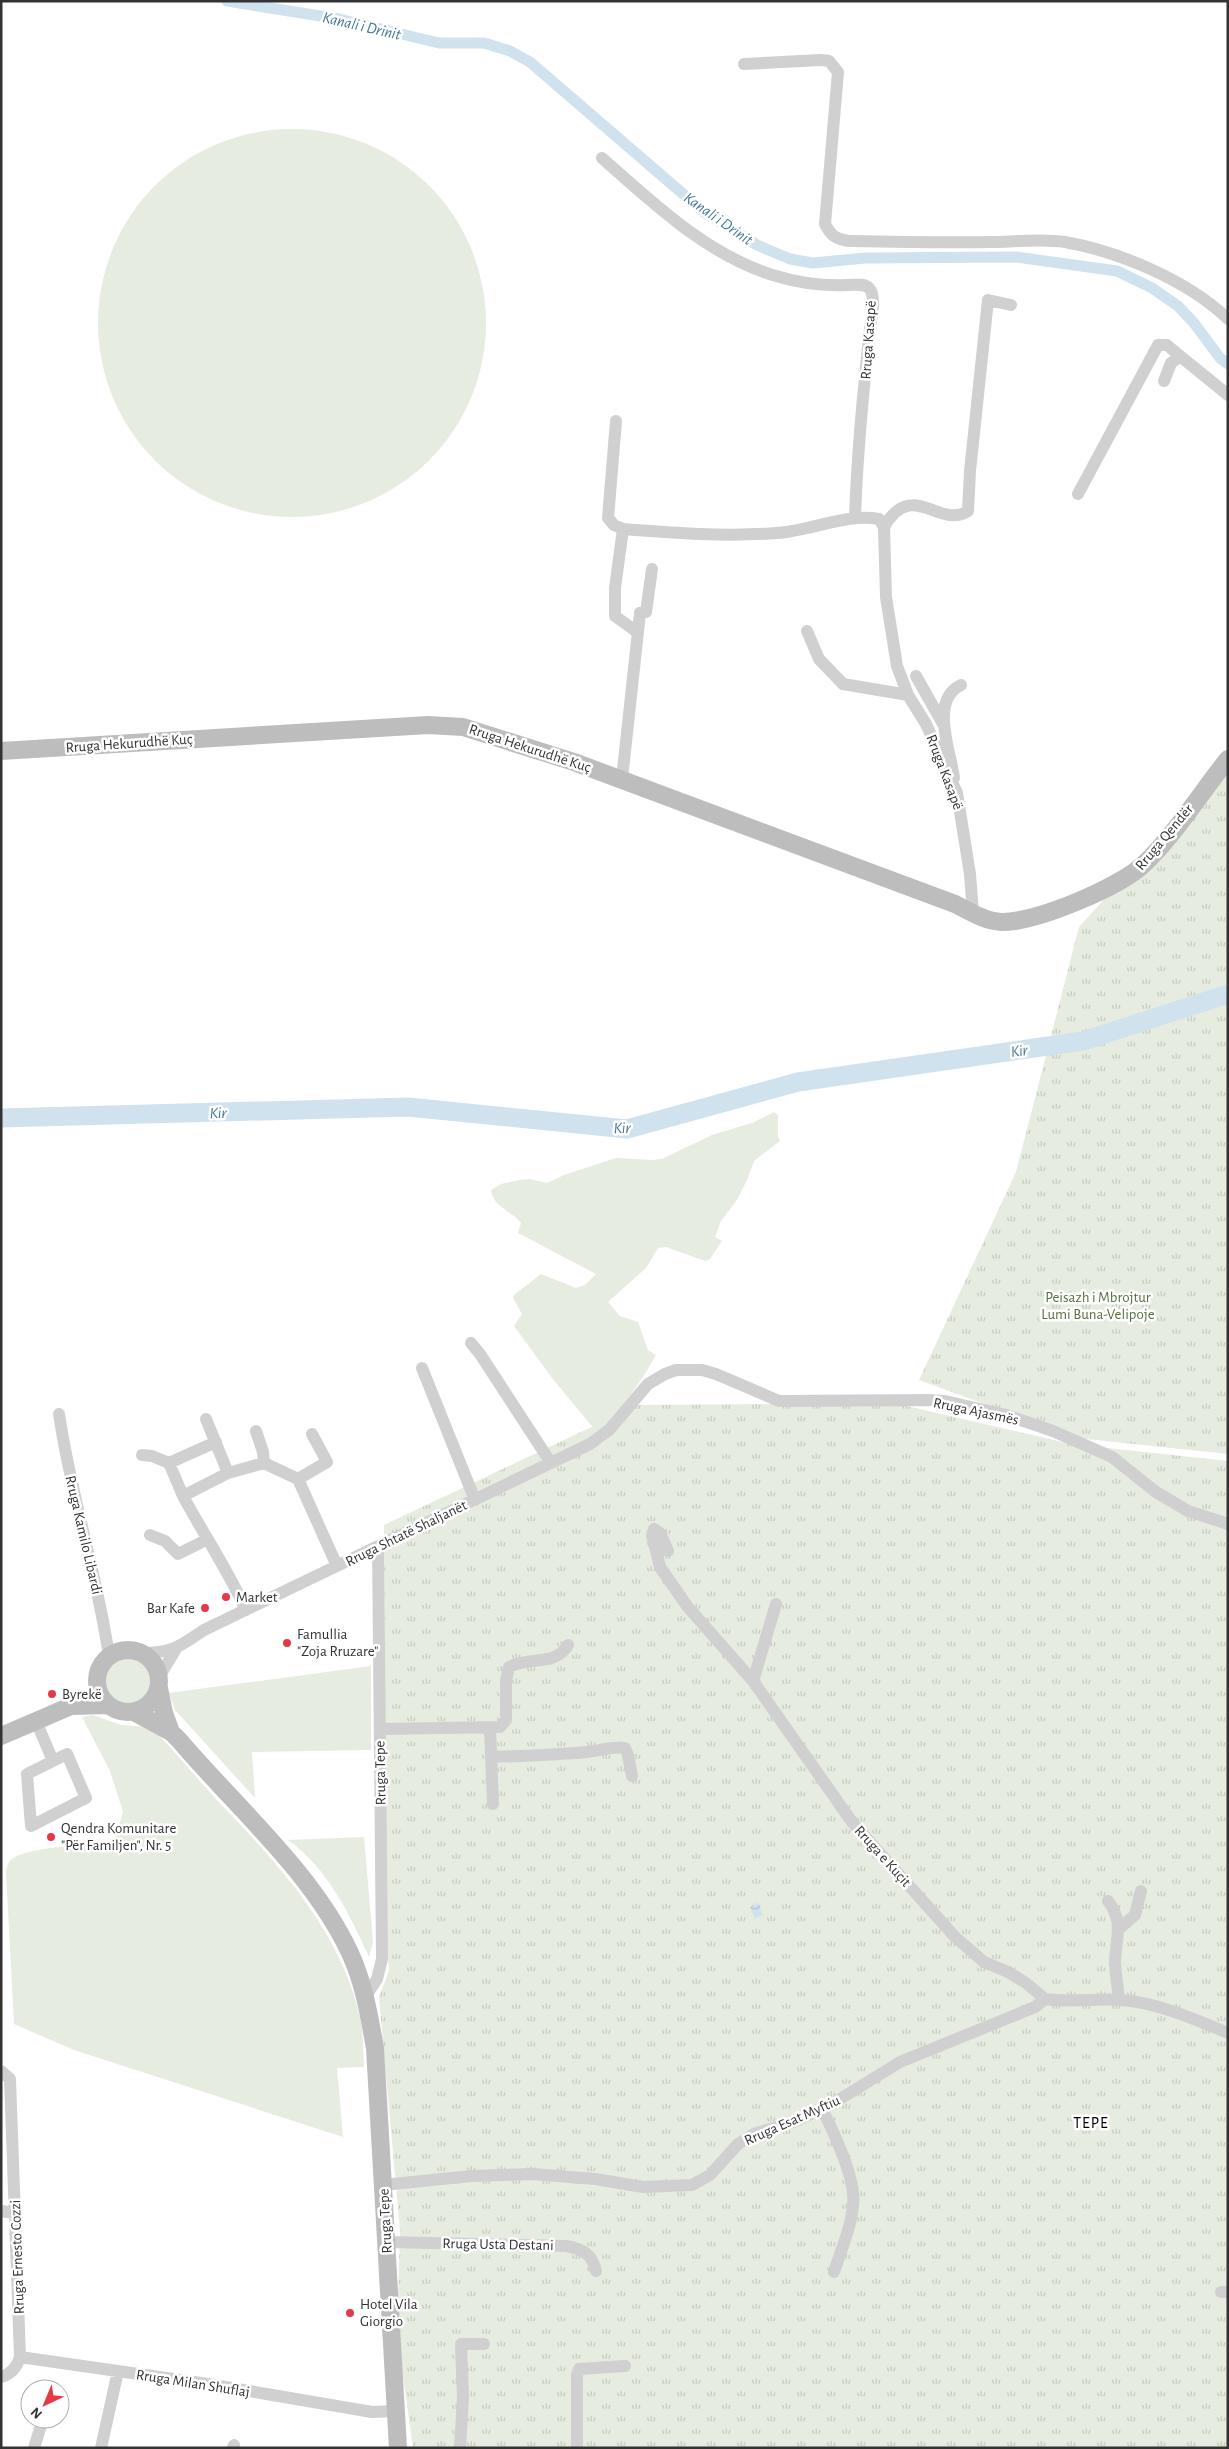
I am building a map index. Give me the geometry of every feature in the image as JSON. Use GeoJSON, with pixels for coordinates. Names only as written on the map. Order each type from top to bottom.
{"type":"FeatureCollection","features":[{"type":"Feature","properties":{"kind":"street"},"geometry":{"type":"LineString","coordinates":[[744,64],[822,60],[829,61],[838,72],[825,224],[829,234],[838,239],[966,243],[1063,242],[1111,253],[1151,270],[1213,305],[1228,319]]}},
{"type":"Feature","properties":{"kind":"street","name":"Rruga Kasapë"},"geometry":{"type":"LineString","coordinates":[[602,158],[660,207],[713,248],[745,264],[776,276],[804,282],[829,285],[862,285],[870,289],[872,310],[863,393],[855,518]]}},
{"type":"Feature","properties":{"kind":"street"},"geometry":{"type":"LineString","coordinates":[[616,421],[608,518],[614,525],[623,529],[777,533],[808,530],[855,518],[879,519],[884,526],[896,510],[910,505],[962,515],[968,511],[970,470],[988,300],[1011,304]]}},
{"type":"Feature","properties":{"kind":"street"},"geometry":{"type":"LineString","coordinates":[[1078,494],[1158,345],[1167,345],[1228,395]]}},
{"type":"Feature","properties":{"kind":"street"},"geometry":{"type":"LineString","coordinates":[[1164,381],[1171,363],[1180,356]]}},
{"type":"Feature","properties":{"kind":"street","name":"Rruga Kasapë"},"geometry":{"type":"LineString","coordinates":[[884,526],[886,597],[897,666],[908,695],[926,724],[957,793],[970,874],[972,913]]}},
{"type":"Feature","properties":{"kind":"street"},"geometry":{"type":"LineString","coordinates":[[623,529],[615,588],[615,616],[637,632]]}},
{"type":"Feature","properties":{"kind":"street"},"geometry":{"type":"LineString","coordinates":[[622,779],[637,632],[640,613],[646,612],[652,569]]}},
{"type":"Feature","properties":{"kind":"street"},"geometry":{"type":"LineString","coordinates":[[808,631],[818,658],[843,684],[908,695]]}},
{"type":"Feature","properties":{"kind":"street"},"geometry":{"type":"LineString","coordinates":[[916,676],[943,724],[957,793]]}},
{"type":"Feature","properties":{"kind":"street"},"geometry":{"type":"LineString","coordinates":[[943,724],[949,697],[953,689],[961,685]]}},
{"type":"Feature","properties":{"kind":"street","name":"Rruga Hekurudhë Kuç"},"geometry":{"type":"LineString","coordinates":[[1,751],[419,726],[453,726],[485,733],[622,779],[955,904],[972,913]]}},
{"type":"Feature","properties":{"kind":"street","name":"Rruga Qendër"},"geometry":{"type":"LineString","coordinates":[[972,913],[992,921],[1001,922],[1039,916],[1085,899],[1133,873],[1152,856],[1228,758]]}},
{"type":"Feature","properties":{"kind":"street"},"geometry":{"type":"LineString","coordinates":[[471,1342],[551,1463]]}},
{"type":"Feature","properties":{"kind":"street","name":"Rruga Shtatë Shaljanët"},"geometry":{"type":"LineString","coordinates":[[422,1368],[475,1500]]}},
{"type":"Feature","properties":{"kind":"street","name":"Rruga Ajasmës"},"geometry":{"type":"LineString","coordinates":[[648,1384],[676,1370],[702,1370],[716,1374],[779,1401],[929,1400],[945,1401],[1006,1415],[1038,1425],[1112,1457],[1156,1492],[1188,1511],[1228,1524]]}},
{"type":"Feature","properties":{"kind":"street","name":"Rruga Shtatë Shaljanët"},"geometry":{"type":"LineString","coordinates":[[141,1652],[164,1653],[176,1649],[204,1630],[475,1500],[601,1437],[648,1384]]}},
{"type":"Feature","properties":{"kind":"street","name":"Rruga Kamilo Libardi"},"geometry":{"type":"LineString","coordinates":[[59,1414],[66,1459],[100,1602],[109,1656]]}},
{"type":"Feature","properties":{"kind":"street"},"geometry":{"type":"LineString","coordinates":[[206,1419],[228,1473]]}},
{"type":"Feature","properties":{"kind":"street"},"geometry":{"type":"LineString","coordinates":[[256,1431],[263,1452],[264,1463]]}},
{"type":"Feature","properties":{"kind":"street"},"geometry":{"type":"LineString","coordinates":[[183,1496],[228,1473],[264,1463],[298,1479],[327,1462],[312,1434]]}},
{"type":"Feature","properties":{"kind":"street"},"geometry":{"type":"LineString","coordinates":[[169,1463],[216,1442]]}},
{"type":"Feature","properties":{"kind":"street"},"geometry":{"type":"LineString","coordinates":[[142,1455],[152,1456],[169,1463],[183,1496],[206,1540],[222,1562],[246,1610]]}},
{"type":"Feature","properties":{"kind":"street","name":"Rruga Shtatë Shaljanët"},"geometry":{"type":"LineString","coordinates":[[298,1479],[336,1566]]}},
{"type":"Feature","properties":{"kind":"street","name":"Rruga e Kuçit"},"geometry":{"type":"LineString","coordinates":[[668,1551],[660,1532],[654,1529],[652,1535],[660,1567],[687,1606],[753,1680],[819,1773],[835,1800],[936,1918],[984,1962],[1008,1972],[1045,1998]]}},
{"type":"Feature","properties":{"kind":"street"},"geometry":{"type":"LineString","coordinates":[[150,1535],[165,1542],[178,1554],[206,1540]]}},
{"type":"Feature","properties":{"kind":"street","name":"Rruga Tepe"},"geometry":{"type":"LineString","coordinates":[[366,1996],[377,1978],[382,1959],[378,1547]]}},
{"type":"Feature","properties":{"kind":"street"},"geometry":{"type":"LineString","coordinates":[[753,1680],[776,1604]]}},
{"type":"Feature","properties":{"kind":"street"},"geometry":{"type":"LineString","coordinates":[[380,1729],[490,1729],[500,1727],[506,1720],[506,1681],[509,1667],[531,1661],[552,1659],[559,1656],[568,1645]]}},
{"type":"Feature","properties":{"kind":"street","name":"Rruga Shtatë Shaljanët"},"geometry":{"type":"LineString","coordinates":[[159,1683],[176,1649]]}},
{"type":"Feature","properties":{"kind":"street"},"geometry":{"type":"LineString","coordinates":[[71,1706],[96,1680],[100,1666],[109,1656],[120,1650],[141,1652],[150,1658],[159,1683],[149,1704],[134,1712],[120,1712],[107,1705],[99,1694],[96,1680]]}},
{"type":"Feature","properties":{"kind":"street","name":"Rruga Tepe"},"geometry":{"type":"LineString","coordinates":[[159,1683],[164,1713],[172,1732],[311,1888],[333,1920],[351,1954],[366,1996],[375,2048],[398,2448]]}},
{"type":"Feature","properties":{"kind":"street"},"geometry":{"type":"LineString","coordinates":[[1,1736],[71,1706],[107,1705]]}},
{"type":"Feature","properties":{"kind":"street","name":"Rruga Tepe"},"geometry":{"type":"LineString","coordinates":[[134,1712],[172,1732]]}},
{"type":"Feature","properties":{"kind":"street"},"geometry":{"type":"LineString","coordinates":[[36,1721],[53,1761]]}},
{"type":"Feature","properties":{"kind":"street"},"geometry":{"type":"LineString","coordinates":[[490,1729],[493,1804]]}},
{"type":"Feature","properties":{"kind":"street"},"geometry":{"type":"LineString","coordinates":[[491,1758],[562,1754],[618,1747],[625,1748],[632,1776]]}},
{"type":"Feature","properties":{"kind":"street"},"geometry":{"type":"LineString","coordinates":[[67,1754],[86,1798],[32,1826],[27,1774],[53,1761],[67,1754]]}},
{"type":"Feature","properties":{"kind":"street"},"geometry":{"type":"LineString","coordinates":[[1120,1928],[1135,1915],[1141,1891]]}},
{"type":"Feature","properties":{"kind":"street"},"geometry":{"type":"LineString","coordinates":[[1108,1900],[1115,1911],[1120,1928],[1115,1962],[1119,2000]]}},
{"type":"Feature","properties":{"kind":"street"},"geometry":{"type":"LineString","coordinates":[[1045,1998],[1070,2002],[1119,2000],[1157,2007],[1228,2033]]}},
{"type":"Feature","properties":{"kind":"street","name":"Rruga Esat Myftiu"},"geometry":{"type":"LineString","coordinates":[[383,2185],[471,2176],[533,2174],[595,2179],[643,2187],[682,2187],[701,2182],[710,2175],[738,2144],[754,2134],[793,2122],[822,2109],[900,2062],[1035,2007],[1045,1998]]}},
{"type":"Feature","properties":{"kind":"street","name":"Rruga Ernesto Cozzi"},"geometry":{"type":"LineString","coordinates":[[1,2071],[10,2079],[20,2357]]}},
{"type":"Feature","properties":{"kind":"street"},"geometry":{"type":"LineString","coordinates":[[822,2109],[834,2132],[854,2192],[847,2232],[834,2272]]}},
{"type":"Feature","properties":{"kind":"street"},"geometry":{"type":"LineString","coordinates":[[1,2211],[15,2214]]}},
{"type":"Feature","properties":{"kind":"street","name":"Rruga Usta Destani"},"geometry":{"type":"LineString","coordinates":[[386,2242],[566,2246],[586,2252],[593,2260],[596,2271]]}},
{"type":"Feature","properties":{"kind":"street"},"geometry":{"type":"LineString","coordinates":[[460,2448],[463,2397],[460,2344],[484,2344]]}},
{"type":"Feature","properties":{"kind":"street"},"geometry":{"type":"LineString","coordinates":[[1,2377],[8,2376],[17,2366],[20,2357]]}},
{"type":"Feature","properties":{"kind":"street","name":"Rruga Milan Shuflaj"},"geometry":{"type":"LineString","coordinates":[[20,2357],[372,2412],[396,2411]]}},
{"type":"Feature","properties":{"kind":"street"},"geometry":{"type":"LineString","coordinates":[[577,2448],[577,2375],[579,2369],[625,2366]]}},
{"type":"Feature","properties":{"kind":"street"},"geometry":{"type":"LineString","coordinates":[[102,2448],[118,2371]]}},
{"type":"Feature","properties":{"kind":"street"},"geometry":{"type":"LineString","coordinates":[[34,2448],[40,2429]]}},
{"type":"Feature","properties":{"kind":"green space"},"geometry":{"type":"Polygon","coordinates":[[[292,129],[330,132],[366,143],[400,161],[429,186],[454,215],[472,249],[483,285],[486,323],[483,361],[472,397],[454,431],[429,460],[400,485],[366,503],[330,514],[292,517],[254,514],[218,503],[184,485],[155,460],[130,431],[112,397],[101,361],[98,323],[101,285],[112,249],[130,215],[155,186],[184,161],[218,143],[254,132],[292,129]]]}},
{"type":"Feature","properties":{"kind":"green space","name":"Peisazh i Mbrojtur Lumi Buna-Velipoje"},"geometry":{"type":"Polygon","coordinates":[[[1228,763],[1228,1454],[1077,1438],[919,1380],[1016,1172],[1079,927],[1228,763]]]}},
{"type":"Feature","properties":{"kind":"green space"},"geometry":{"type":"Polygon","coordinates":[[[774,1112],[778,1115],[778,1136],[780,1141],[754,1161],[737,1200],[721,1221],[715,1237],[722,1241],[710,1259],[705,1261],[666,1247],[658,1248],[646,1268],[608,1302],[620,1316],[638,1322],[648,1350],[656,1355],[630,1396],[614,1415],[596,1431],[552,1378],[514,1326],[522,1314],[513,1298],[514,1295],[541,1274],[576,1288],[585,1285],[596,1274],[518,1233],[521,1223],[499,1205],[491,1190],[501,1184],[520,1180],[530,1179],[547,1183],[564,1175],[616,1158],[662,1159],[712,1135],[752,1123],[774,1112]]]}},
{"type":"Feature","properties":{"kind":"green space"},"geometry":{"type":"Polygon","coordinates":[[[894,1403],[1071,1444],[1228,1461],[1228,2448],[413,2448],[397,2333],[400,2231],[379,1997],[389,1971],[386,1924],[384,1525],[638,1405],[894,1403]]]}},
{"type":"Feature","properties":{"kind":"green space"},"geometry":{"type":"Polygon","coordinates":[[[123,1658],[133,1658],[145,1665],[152,1677],[152,1687],[145,1699],[133,1706],[123,1706],[115,1702],[108,1695],[104,1687],[104,1677],[108,1669],[115,1662],[123,1658]]]}},
{"type":"Feature","properties":{"kind":"green space"},"geometry":{"type":"Polygon","coordinates":[[[371,1666],[371,1750],[252,1752],[255,1798],[175,1710],[169,1693],[371,1666]]]}},
{"type":"Feature","properties":{"kind":"green space"},"geometry":{"type":"Polygon","coordinates":[[[93,1715],[121,1725],[148,1727],[156,1732],[282,1871],[321,1926],[338,1955],[351,1986],[362,2030],[364,2067],[337,2068],[343,2137],[74,2050],[14,2024],[6,1872],[8,1863],[17,1856],[43,1849],[114,1843],[123,1812],[110,1771],[82,1717],[93,1715]]]}},
{"type":"Feature","properties":{"kind":"green space"},"geometry":{"type":"Polygon","coordinates":[[[364,1837],[373,1942],[369,1957],[354,1924],[326,1878],[315,1864],[288,1840],[364,1837]]]}},
{"type":"Feature","properties":{"kind":"water"},"geometry":{"type":"Polygon","coordinates":[[[758,1903],[763,1915],[755,1919],[750,1907],[758,1903]]]}},
{"type":"Feature","properties":{"kind":"waterway","name":"Kanali i Drinit"},"geometry":{"type":"LineString","coordinates":[[227,1],[339,19],[439,43],[484,43],[510,51],[530,62],[704,212],[757,245],[790,259],[813,263],[865,258],[1016,257],[1117,271],[1152,288],[1178,306],[1194,323],[1220,358],[1228,364]]}},
{"type":"Feature","properties":{"kind":"waterway","name":"Kir"},"geometry":{"type":"LineString","coordinates":[[1,1118],[408,1107],[627,1129],[798,1082],[1083,1041],[1228,994]]}},
{"type":"Feature","properties":{"kind":"place","name":"Market"},"geometry":{"type":"Point","coordinates":[226,1597]}},
{"type":"Feature","properties":{"kind":"place","name":"Bar Kafe"},"geometry":{"type":"Point","coordinates":[205,1608]}},
{"type":"Feature","properties":{"kind":"place","name":"Famullia \"Zoja Rruzare\""},"geometry":{"type":"Point","coordinates":[287,1643]}},
{"type":"Feature","properties":{"kind":"place","name":"Byrekë"},"geometry":{"type":"Point","coordinates":[52,1694]}},
{"type":"Feature","properties":{"kind":"place","name":"Qendra Komunitare \"Për Familjen\", Nr. 5"},"geometry":{"type":"Point","coordinates":[51,1837]}},
{"type":"Feature","properties":{"kind":"place","name":"Hotel Vila Giorgio"},"geometry":{"type":"Point","coordinates":[350,2313]}},
{"type":"Feature","properties":{"kind":"district","name":"TEPE"},"geometry":{"type":"Point","coordinates":[1091,2122]}}]}
